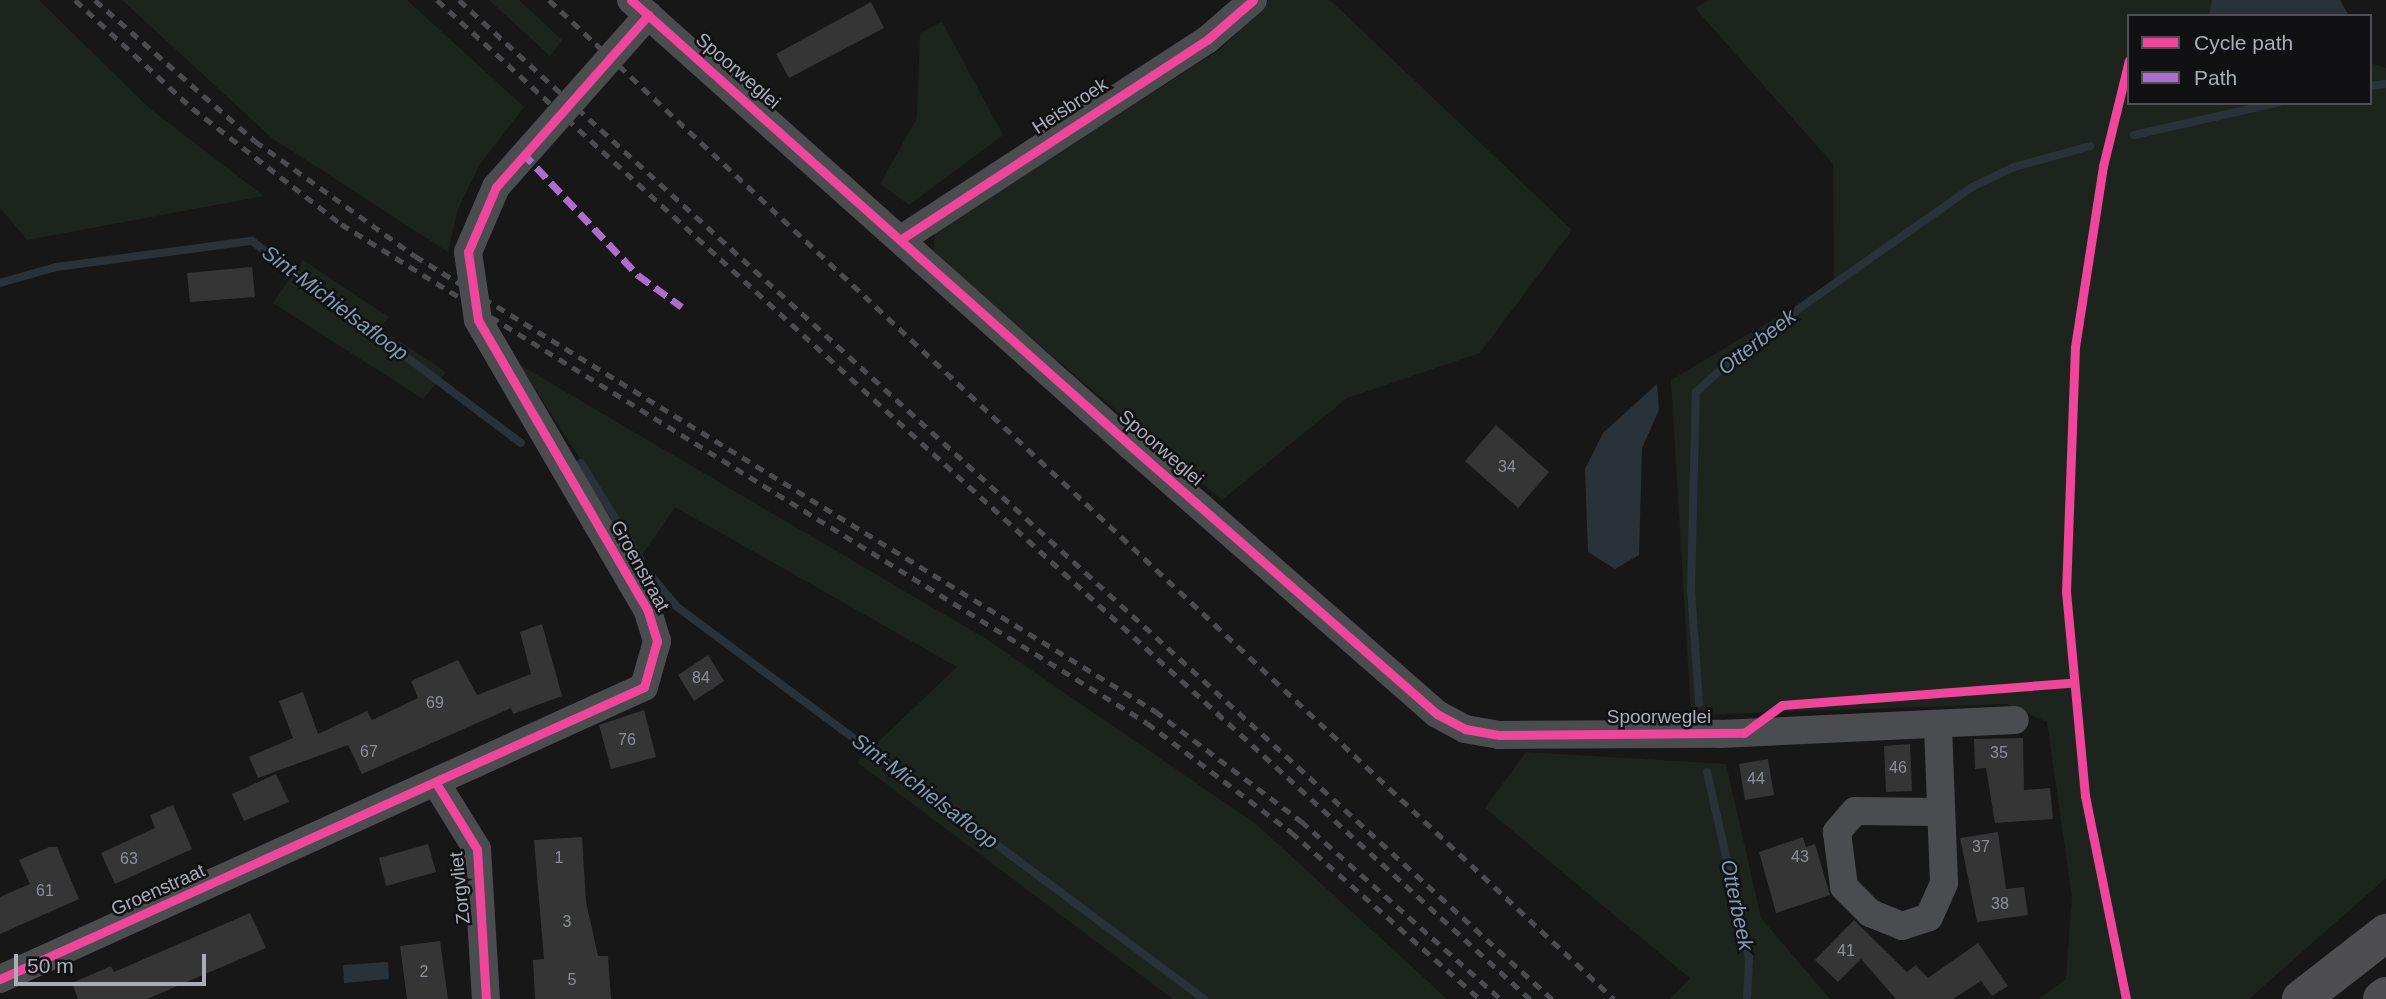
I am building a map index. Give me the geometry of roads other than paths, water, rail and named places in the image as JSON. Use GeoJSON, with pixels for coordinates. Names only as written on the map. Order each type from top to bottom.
{"type":"FeatureCollection","features":[{"type":"Feature","properties":{"kind":"highway"},"geometry":{"type":"LineString","coordinates":[[2301,999],[2386,933]]}},
{"type":"Feature","properties":{"kind":"street","name":"Heisbroek"},"geometry":{"type":"LineString","coordinates":[[903,238],[1207,40],[1253,0]]}},
{"type":"Feature","properties":{"kind":"street","name":"Spoorweglei"},"geometry":{"type":"LineString","coordinates":[[640,7],[1437,713],[1465,729],[1499,735],[1709,734],[2015,720]]}},
{"type":"Feature","properties":{"kind":"street","name":"Groenstraat"},"geometry":{"type":"LineString","coordinates":[[0,979],[625,701],[652,673],[657,641],[648,611],[478,320],[468,253],[496,187],[640,7]]}},
{"type":"Feature","properties":{"kind":"street"},"geometry":{"type":"LineString","coordinates":[[1938,724],[1938,812],[1944,883],[1929,917],[1902,926],[1870,913],[1844,887],[1837,832],[1855,811],[1938,812]]}},
{"type":"Feature","properties":{"kind":"street","name":"Zorgvliet"},"geometry":{"type":"LineString","coordinates":[[436,783],[477,849],[486,999]]}},
{"type":"Feature","properties":{"kind":"waterway","name":"Otterbeek"},"geometry":{"type":"LineString","coordinates":[[2372,86],[2386,84]]}},
{"type":"Feature","properties":{"kind":"waterway","name":"Otterbeek"},"geometry":{"type":"LineString","coordinates":[[2134,135],[2268,105]]}},
{"type":"Feature","properties":{"kind":"waterway","name":"Otterbeek"},"geometry":{"type":"LineString","coordinates":[[1699,703],[1691,590],[1696,392],[1753,341],[1972,187],[2014,167],[2090,146]]}},
{"type":"Feature","properties":{"kind":"waterway","name":"Sint-Michielsafloop"},"geometry":{"type":"LineString","coordinates":[[0,283],[56,267],[252,241],[521,443]]}},
{"type":"Feature","properties":{"kind":"waterway","name":"Sint-Michielsafloop"},"geometry":{"type":"LineString","coordinates":[[581,463],[641,560]]}},
{"type":"Feature","properties":{"kind":"waterway","name":"Sint-Michielsafloop"},"geometry":{"type":"LineString","coordinates":[[652,577],[676,606],[1204,999]]}},
{"type":"Feature","properties":{"kind":"waterway","name":"Otterbeek"},"geometry":{"type":"LineString","coordinates":[[1707,772],[1749,958],[1747,999]]}},
{"type":"Feature","properties":{"kind":"railway"},"geometry":{"type":"LineString","coordinates":[[75,0],[192,108],[341,224],[1147,723],[1291,832],[1480,999]]}},
{"type":"Feature","properties":{"kind":"railway"},"geometry":{"type":"LineString","coordinates":[[95,0],[255,141],[415,256],[1155,711],[1301,821],[1501,999]]}},
{"type":"Feature","properties":{"kind":"railway"},"geometry":{"type":"LineString","coordinates":[[437,0],[1530,999]]}},
{"type":"Feature","properties":{"kind":"railway"},"geometry":{"type":"LineString","coordinates":[[459,0],[1552,999]]}},
{"type":"Feature","properties":{"kind":"railway"},"geometry":{"type":"LineString","coordinates":[[549,0],[1614,999]]}}]}
